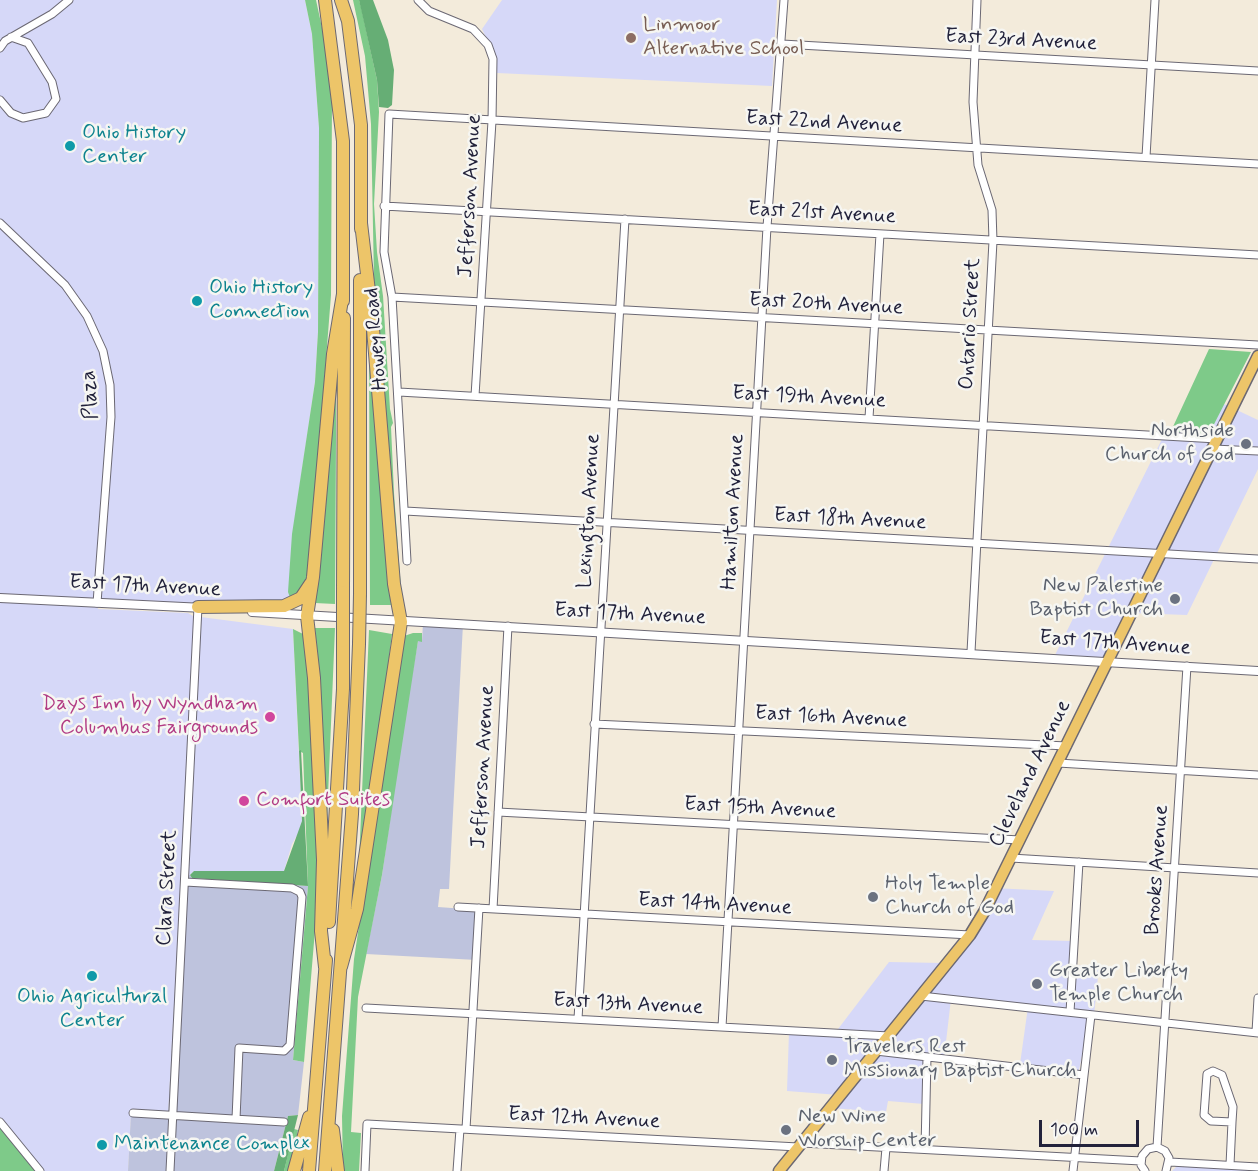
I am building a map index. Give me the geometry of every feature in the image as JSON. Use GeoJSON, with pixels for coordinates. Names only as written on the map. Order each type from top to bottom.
{"type":"FeatureCollection","features":[{"type":"Feature","properties":{"kind":"highway"},"geometry":{"type":"LineString","coordinates":[[309,1171],[335,835],[343,641],[343,141],[325,0]]}},
{"type":"Feature","properties":{"kind":"highway"},"geometry":{"type":"LineString","coordinates":[[325,1171],[352,814],[360,594],[361,125],[348,21],[341,0]]}},
{"type":"Feature","properties":{"kind":"highway"},"geometry":{"type":"LineString","coordinates":[[341,967],[357,909],[400,622],[394,584],[372,316],[361,223]]}},
{"type":"Feature","properties":{"kind":"highway"},"geometry":{"type":"LineString","coordinates":[[325,966],[321,931],[323,860],[315,688],[307,616],[313,577],[333,354],[343,294]]}},
{"type":"Feature","properties":{"kind":"highway"},"geometry":{"type":"LineString","coordinates":[[198,607],[284,606],[302,598],[313,577]]}},
{"type":"Feature","properties":{"kind":"highway"},"geometry":{"type":"LineString","coordinates":[[294,1171],[302,1137],[315,1101]]}},
{"type":"Feature","properties":{"kind":"highway"},"geometry":{"type":"LineString","coordinates":[[330,1103],[338,1171]]}},
{"type":"Feature","properties":{"kind":"main road","name":"Cleveland Avenue"},"geometry":{"type":"LineString","coordinates":[[779,1171],[970,935],[1067,746],[1257,358]]}},
{"type":"Feature","properties":{"kind":"street"},"geometry":{"type":"LineString","coordinates":[[0,48],[12,37],[63,7],[69,0]]}},
{"type":"Feature","properties":{"kind":"street","name":"Jefferson Avenue"},"geometry":{"type":"LineString","coordinates":[[418,0],[429,11],[473,29],[488,45],[494,68],[475,396]]}},
{"type":"Feature","properties":{"kind":"street","name":"Hamilton Avenue"},"geometry":{"type":"LineString","coordinates":[[722,1027],[767,227],[784,0]]}},
{"type":"Feature","properties":{"kind":"street","name":"Ontario Street"},"geometry":{"type":"LineString","coordinates":[[970,652],[993,241],[992,210],[978,165],[976,148],[973,55],[977,0]]}},
{"type":"Feature","properties":{"kind":"street"},"geometry":{"type":"LineString","coordinates":[[1146,157],[1155,0]]}},
{"type":"Feature","properties":{"kind":"street"},"geometry":{"type":"LineString","coordinates":[[27,43],[30,26]]}},
{"type":"Feature","properties":{"kind":"street"},"geometry":{"type":"LineString","coordinates":[[0,100],[11,113],[23,118],[46,112],[56,99],[52,82],[27,43],[12,37]]}},
{"type":"Feature","properties":{"kind":"street","name":"East 23rd Avenue"},"geometry":{"type":"LineString","coordinates":[[782,44],[1258,71]]}},
{"type":"Feature","properties":{"kind":"street","name":"East 22nd Avenue"},"geometry":{"type":"LineString","coordinates":[[388,114],[1258,164]]}},
{"type":"Feature","properties":{"kind":"street","name":"Howey Road"},"geometry":{"type":"LineString","coordinates":[[388,114],[384,252],[392,297],[399,392],[399,453],[407,561]]}},
{"type":"Feature","properties":{"kind":"street","name":"East 21st Avenue"},"geometry":{"type":"LineString","coordinates":[[384,206],[1258,255]]}},
{"type":"Feature","properties":{"kind":"street","name":"Lexington Avenue"},"geometry":{"type":"LineString","coordinates":[[578,1019],[624,219]]}},
{"type":"Feature","properties":{"kind":"street","name":"Plaza"},"geometry":{"type":"LineString","coordinates":[[0,223],[65,285],[87,316],[103,351],[110,386],[111,417],[97,603]]}},
{"type":"Feature","properties":{"kind":"street"},"geometry":{"type":"LineString","coordinates":[[869,418],[880,234]]}},
{"type":"Feature","properties":{"kind":"street","name":"East 20th Avenue"},"geometry":{"type":"LineString","coordinates":[[392,297],[1258,345]]}},
{"type":"Feature","properties":{"kind":"street","name":"East 19th Avenue"},"geometry":{"type":"LineString","coordinates":[[399,392],[982,425],[1215,444],[1258,452]]}},
{"type":"Feature","properties":{"kind":"street","name":"East 18th Avenue"},"geometry":{"type":"LineString","coordinates":[[405,511],[1258,559]]}},
{"type":"Feature","properties":{"kind":"street","name":"East 17th Avenue"},"geometry":{"type":"LineString","coordinates":[[0,598],[198,607],[400,622],[970,652],[1258,671]]}},
{"type":"Feature","properties":{"kind":"street","name":"Clara Street"},"geometry":{"type":"LineString","coordinates":[[170,1171],[198,607]]}},
{"type":"Feature","properties":{"kind":"street","name":"Jefferson Avenue"},"geometry":{"type":"LineString","coordinates":[[493,909],[508,626]]}},
{"type":"Feature","properties":{"kind":"street","name":"Brooks Avenue"},"geometry":{"type":"LineString","coordinates":[[1157,1147],[1187,666]]}},
{"type":"Feature","properties":{"kind":"street","name":"East 16th Avenue"},"geometry":{"type":"LineString","coordinates":[[594,724],[1067,746]]}},
{"type":"Feature","properties":{"kind":"street"},"geometry":{"type":"LineString","coordinates":[[1058,763],[1258,775]]}},
{"type":"Feature","properties":{"kind":"street","name":"East 15th Avenue"},"geometry":{"type":"LineString","coordinates":[[498,812],[1020,840]]}},
{"type":"Feature","properties":{"kind":"street"},"geometry":{"type":"LineString","coordinates":[[1011,858],[1258,873]]}},
{"type":"Feature","properties":{"kind":"street"},"geometry":{"type":"LineString","coordinates":[[1070,1012],[1079,862]]}},
{"type":"Feature","properties":{"kind":"street"},"geometry":{"type":"LineString","coordinates":[[184,882],[291,888],[300,892],[302,897],[290,1045],[284,1051],[239,1048],[237,1119]]}},
{"type":"Feature","properties":{"kind":"street","name":"East 14th Avenue"},"geometry":{"type":"LineString","coordinates":[[458,908],[970,935]]}},
{"type":"Feature","properties":{"kind":"street"},"geometry":{"type":"LineString","coordinates":[[457,1171],[473,1014],[478,908]]}},
{"type":"Feature","properties":{"kind":"street"},"geometry":{"type":"LineString","coordinates":[[921,996],[1257,1033],[1258,998]]}},
{"type":"Feature","properties":{"kind":"street","name":"East 13th Avenue"},"geometry":{"type":"LineString","coordinates":[[366,1008],[889,1036]]}},
{"type":"Feature","properties":{"kind":"street"},"geometry":{"type":"LineString","coordinates":[[1073,1171],[1091,1015]]}},
{"type":"Feature","properties":{"kind":"street"},"geometry":{"type":"LineString","coordinates":[[876,1051],[1084,1075]]}},
{"type":"Feature","properties":{"kind":"street"},"geometry":{"type":"LineString","coordinates":[[925,1149],[927,1057]]}},
{"type":"Feature","properties":{"kind":"street"},"geometry":{"type":"LineString","coordinates":[[1230,1165],[1233,1107],[1222,1075],[1214,1071],[1207,1074],[1204,1115],[1211,1121],[1232,1122]]}},
{"type":"Feature","properties":{"kind":"street"},"geometry":{"type":"LineString","coordinates":[[133,1113],[284,1122]]}},
{"type":"Feature","properties":{"kind":"street"},"geometry":{"type":"LineString","coordinates":[[0,1122],[40,1171]]}},
{"type":"Feature","properties":{"kind":"street","name":"East 12th Avenue"},"geometry":{"type":"LineString","coordinates":[[365,1171],[368,1124],[1141,1161]]}},
{"type":"Feature","properties":{"kind":"street"},"geometry":{"type":"LineString","coordinates":[[1145,1171],[1141,1161],[1144,1152],[1157,1147],[1168,1154],[1170,1162],[1166,1171]]}},
{"type":"Feature","properties":{"kind":"street"},"geometry":{"type":"LineString","coordinates":[[884,1171],[886,1148]]}},
{"type":"Feature","properties":{"kind":"street"},"geometry":{"type":"LineString","coordinates":[[1170,1162],[1258,1167]]}},
{"type":"Feature","properties":{"kind":"shaded area"},"geometry":{"type":"Polygon","coordinates":[[[0,0],[305,0],[312,34],[319,128],[318,332],[315,382],[298,497],[292,603],[284,606],[97,603],[98,609],[188,613],[193,616],[293,629],[302,821],[300,830],[292,844],[284,871],[279,873],[194,871],[190,875],[181,875],[168,1115],[131,1114],[128,1171],[0,1171],[0,0]]]}},
{"type":"Feature","properties":{"kind":"shaded area","name":"Linmoor Alternative School"},"geometry":{"type":"Polygon","coordinates":[[[502,0],[777,0],[772,86],[497,73],[496,58],[482,29],[502,0]]]}},
{"type":"Feature","properties":{"kind":"shaded area"},"geometry":{"type":"Polygon","coordinates":[[[1224,404],[1258,420],[1258,469],[1187,615],[1131,613],[1109,661],[1054,657],[1162,439],[1171,431],[1209,434],[1224,404]]]}},
{"type":"Feature","properties":{"kind":"shaded area"},"geometry":{"type":"Polygon","coordinates":[[[423,623],[463,624],[449,889],[440,889],[438,907],[479,910],[477,960],[366,954],[382,875],[405,716],[418,641],[422,641],[423,623]]]}},
{"type":"Feature","properties":{"kind":"shaded area"},"geometry":{"type":"Polygon","coordinates":[[[181,874],[190,875],[192,878],[308,886],[293,1060],[304,1062],[298,1115],[288,1116],[274,1171],[128,1171],[131,1113],[168,1115],[181,874]]]}},
{"type":"Feature","properties":{"kind":"shaded area"},"geometry":{"type":"Polygon","coordinates":[[[993,888],[1054,891],[1032,940],[1073,941],[1073,965],[1099,967],[1094,1015],[1090,1017],[1079,1070],[1020,1064],[1028,1007],[951,999],[944,1059],[927,1057],[924,1104],[888,1101],[886,1112],[830,1108],[839,1095],[787,1091],[789,1032],[835,1033],[889,962],[942,963],[978,918],[993,888]]]}},
{"type":"Feature","properties":{"kind":"shaded area"},"geometry":{"type":"Polygon","coordinates":[[[1202,1164],[1258,1167],[1258,1171],[1172,1171],[1177,1166],[1202,1164]]]}},
{"type":"Feature","properties":{"kind":"green space"},"geometry":{"type":"Polygon","coordinates":[[[305,0],[316,0],[327,51],[332,96],[331,295],[320,436],[313,577],[292,603],[288,592],[292,534],[315,382],[318,332],[319,128],[312,34],[305,0]]]}},
{"type":"Feature","properties":{"kind":"green space"},"geometry":{"type":"Polygon","coordinates":[[[353,0],[359,0],[377,80],[379,112],[374,204],[393,423],[391,427],[394,493],[402,603],[374,279],[371,124],[365,56],[353,0]]]}},
{"type":"Feature","properties":{"kind":"green space"},"geometry":{"type":"Polygon","coordinates":[[[359,0],[373,0],[388,40],[394,70],[392,105],[388,108],[379,107],[377,80],[359,0]]]}},
{"type":"Feature","properties":{"kind":"green space"},"geometry":{"type":"Polygon","coordinates":[[[369,339],[375,406],[391,605],[370,605],[369,339]]]}},
{"type":"Feature","properties":{"kind":"green space"},"geometry":{"type":"Polygon","coordinates":[[[1209,349],[1251,352],[1209,434],[1171,431],[1209,349]]]}},
{"type":"Feature","properties":{"kind":"green space"},"geometry":{"type":"Polygon","coordinates":[[[336,375],[336,440],[335,604],[315,603],[336,375]]]}},
{"type":"Feature","properties":{"kind":"green space"},"geometry":{"type":"Polygon","coordinates":[[[315,628],[335,628],[326,844],[324,805],[315,628]]]}},
{"type":"Feature","properties":{"kind":"green space"},"geometry":{"type":"Polygon","coordinates":[[[293,629],[305,635],[307,641],[316,822],[317,906],[304,1062],[293,1060],[308,886],[303,753],[299,751],[293,629]]]}},
{"type":"Feature","properties":{"kind":"green space"},"geometry":{"type":"Polygon","coordinates":[[[369,630],[392,634],[375,768],[359,862],[369,630]]]}},
{"type":"Feature","properties":{"kind":"green space"},"geometry":{"type":"Polygon","coordinates":[[[422,633],[422,642],[418,641],[382,875],[358,997],[351,1132],[361,1133],[359,1171],[343,1171],[342,1116],[354,959],[402,642],[404,636],[422,633]]]}},
{"type":"Feature","properties":{"kind":"green space"},"geometry":{"type":"Polygon","coordinates":[[[301,750],[308,886],[192,878],[190,875],[194,871],[284,871],[302,821],[299,751],[301,750]]]}},
{"type":"Feature","properties":{"kind":"green space"},"geometry":{"type":"Polygon","coordinates":[[[298,1115],[284,1171],[274,1171],[288,1116],[298,1115]]]}},
{"type":"Feature","properties":{"kind":"green space"},"geometry":{"type":"Polygon","coordinates":[[[0,1122],[40,1171],[0,1171],[0,1122]]]}},
{"type":"Feature","properties":{"kind":"green space"},"geometry":{"type":"Polygon","coordinates":[[[294,1129],[298,1130],[292,1159],[289,1171],[284,1171],[294,1129]]]}},
{"type":"Feature","properties":{"kind":"place","name":"Linmoor Alternative School"},"geometry":{"type":"Point","coordinates":[631,38]}},
{"type":"Feature","properties":{"kind":"place","name":"Ohio History Center"},"geometry":{"type":"Point","coordinates":[70,146]}},
{"type":"Feature","properties":{"kind":"place","name":"Ohio History Connection"},"geometry":{"type":"Point","coordinates":[197,301]}},
{"type":"Feature","properties":{"kind":"place","name":"Northside Church of God"},"geometry":{"type":"Point","coordinates":[1246,444]}},
{"type":"Feature","properties":{"kind":"place","name":"New Palestine Baptist Church"},"geometry":{"type":"Point","coordinates":[1175,599]}},
{"type":"Feature","properties":{"kind":"place","name":"Days Inn by Wyndham Columbus Fairgrounds"},"geometry":{"type":"Point","coordinates":[270,717]}},
{"type":"Feature","properties":{"kind":"place","name":"Comfort Suites"},"geometry":{"type":"Point","coordinates":[244,801]}},
{"type":"Feature","properties":{"kind":"place","name":"Holy Temple Church of God"},"geometry":{"type":"Point","coordinates":[873,897]}},
{"type":"Feature","properties":{"kind":"place","name":"Ohio Agricultural Center"},"geometry":{"type":"Point","coordinates":[92,976]}},
{"type":"Feature","properties":{"kind":"place","name":"Greater Liberty Temple Church"},"geometry":{"type":"Point","coordinates":[1037,984]}},
{"type":"Feature","properties":{"kind":"place","name":"Travelers Rest Missionary Baptist Church"},"geometry":{"type":"Point","coordinates":[832,1060]}},
{"type":"Feature","properties":{"kind":"place","name":"New Wine Worship Center"},"geometry":{"type":"Point","coordinates":[786,1130]}},
{"type":"Feature","properties":{"kind":"place","name":"Maintenance Complex"},"geometry":{"type":"Point","coordinates":[102,1145]}}]}
